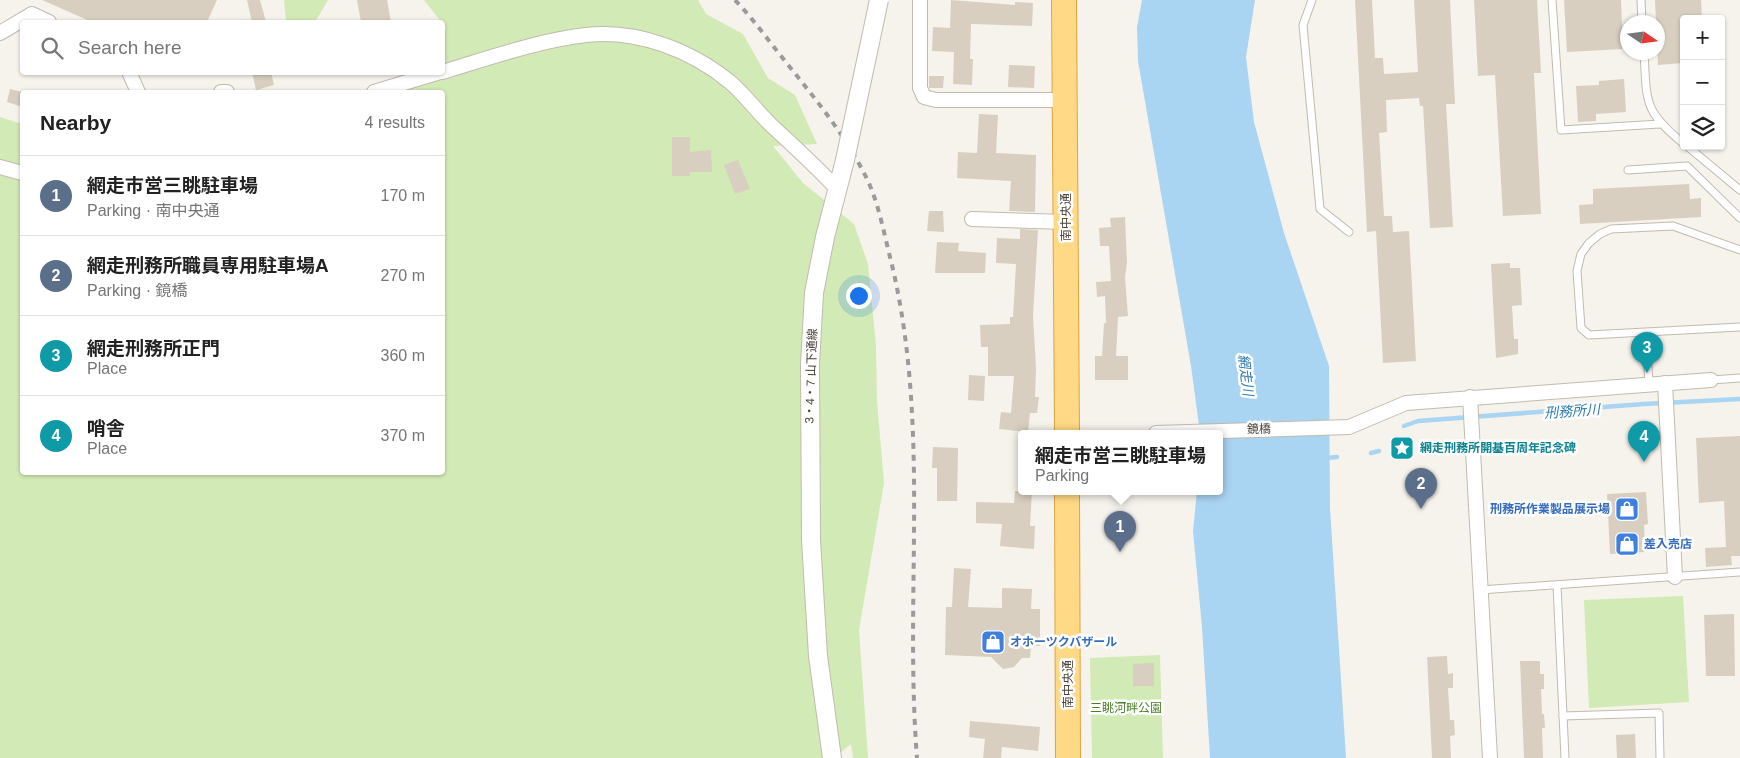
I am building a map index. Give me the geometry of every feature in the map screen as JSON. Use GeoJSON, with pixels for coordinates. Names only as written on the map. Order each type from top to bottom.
{"type":"FeatureCollection","features":[{"type":"Feature","properties":{"kind":"highway","name":"南中央通"},"geometry":{"type":"LineString","coordinates":[[1064,0],[1067,430]]}},
{"type":"Feature","properties":{"kind":"highway","name":"南中央通"},"geometry":{"type":"LineString","coordinates":[[1067,495],[1068,758]]}},
{"type":"Feature","properties":{"kind":"street","name":"3・4・7 山下通線"},"geometry":{"type":"LineString","coordinates":[[832,758],[818,656],[811,540],[809,430],[814,293],[879,0]]}},
{"type":"Feature","properties":{"kind":"street"},"geometry":{"type":"LineString","coordinates":[[920,0],[920,88],[924,97],[936,100],[1066,100]]}},
{"type":"Feature","properties":{"kind":"street"},"geometry":{"type":"LineString","coordinates":[[22,20],[32,14],[45,20]]}},
{"type":"Feature","properties":{"kind":"street"},"geometry":{"type":"LineString","coordinates":[[0,33],[20,21]]}},
{"type":"Feature","properties":{"kind":"street"},"geometry":{"type":"LineString","coordinates":[[445,71],[510,52],[586,35],[647,40],[673,48],[703,62],[731,83],[810,159],[837,189]]}},
{"type":"Feature","properties":{"kind":"street"},"geometry":{"type":"LineString","coordinates":[[130,75],[137,90]]}},
{"type":"Feature","properties":{"kind":"street"},"geometry":{"type":"LineString","coordinates":[[381,90],[431,75]]}},
{"type":"Feature","properties":{"kind":"street"},"geometry":{"type":"LineString","coordinates":[[0,167],[20,172]]}},
{"type":"Feature","properties":{"kind":"street"},"geometry":{"type":"LineString","coordinates":[[972,219],[1066,222]]}},
{"type":"Feature","properties":{"kind":"street","name":"鏡橋"},"geometry":{"type":"LineString","coordinates":[[1222,430],[1349,427],[1406,402],[1711,380]]}},
{"type":"Feature","properties":{"kind":"street"},"geometry":{"type":"LineString","coordinates":[[1665,383],[1675,577]]}},
{"type":"Feature","properties":{"kind":"street"},"geometry":{"type":"LineString","coordinates":[[1470,397],[1479,590],[1490,758]]}},
{"type":"Feature","properties":{"kind":"lane"},"geometry":{"type":"LineString","coordinates":[[1312,0],[1303,25],[1320,209],[1349,232]]}},
{"type":"Feature","properties":{"kind":"lane"},"geometry":{"type":"LineString","coordinates":[[1552,0],[1561,130],[1660,124]]}},
{"type":"Feature","properties":{"kind":"lane"},"geometry":{"type":"LineString","coordinates":[[1641,0],[1642,15]]}},
{"type":"Feature","properties":{"kind":"lane"},"geometry":{"type":"LineString","coordinates":[[1644,60],[1647,102],[1660,124],[1680,141]]}},
{"type":"Feature","properties":{"kind":"lane"},"geometry":{"type":"LineString","coordinates":[[1692,150],[1740,190]]}},
{"type":"Feature","properties":{"kind":"lane"},"geometry":{"type":"LineString","coordinates":[[1628,170],[1687,166],[1740,218]]}},
{"type":"Feature","properties":{"kind":"lane"},"geometry":{"type":"LineString","coordinates":[[1740,250],[1674,226],[1611,229],[1600,234],[1589,243],[1581,254],[1577,271],[1581,328],[1589,335],[1740,327]]}},
{"type":"Feature","properties":{"kind":"lane"},"geometry":{"type":"LineString","coordinates":[[1646,333],[1649,384]]}},
{"type":"Feature","properties":{"kind":"lane"},"geometry":{"type":"LineString","coordinates":[[1711,380],[1740,378]]}},
{"type":"Feature","properties":{"kind":"lane"},"geometry":{"type":"LineString","coordinates":[[1479,590],[1740,572]]}},
{"type":"Feature","properties":{"kind":"lane"},"geometry":{"type":"LineString","coordinates":[[1557,585],[1565,758]]}},
{"type":"Feature","properties":{"kind":"lane"},"geometry":{"type":"LineString","coordinates":[[1563,716],[1659,712],[1660,758]]}},
{"type":"Feature","properties":{"kind":"green space"},"geometry":{"type":"Polygon","coordinates":[[[284,0],[328,0],[316,20],[286,20],[284,0]]]}},
{"type":"Feature","properties":{"kind":"green space"},"geometry":{"type":"Polygon","coordinates":[[[424,0],[698,0],[706,14],[743,34],[768,78],[795,95],[817,144],[773,146],[803,183],[854,224],[868,264],[876,345],[877,401],[884,483],[859,630],[868,758],[853,758],[851,744],[834,758],[0,758],[0,117],[20,123],[20,475],[445,475],[445,90],[393,90],[406,75],[445,75],[446,28],[445,20],[440,20],[424,0]]]}},
{"type":"Feature","properties":{"kind":"green space"},"geometry":{"type":"Polygon","coordinates":[[[1683,596],[1689,702],[1589,708],[1584,600],[1683,596]]]}},
{"type":"Feature","properties":{"kind":"green space","name":"三眺河畔公園"},"geometry":{"type":"Polygon","coordinates":[[[1160,655],[1163,758],[1092,758],[1090,658],[1160,655]]]}},
{"type":"Feature","properties":{"kind":"water","name":"網走川"},"geometry":{"type":"Polygon","coordinates":[[[1142,0],[1255,0],[1246,57],[1254,122],[1284,233],[1329,366],[1330,508],[1346,758],[1210,758],[1202,627],[1193,531],[1197,495],[1223,495],[1223,430],[1200,430],[1191,366],[1138,61],[1137,27],[1142,0]]]}},
{"type":"Feature","properties":{"kind":"building"},"geometry":{"type":"Polygon","coordinates":[[[42,0],[217,0],[208,20],[87,20],[42,0]]]}},
{"type":"Feature","properties":{"kind":"building"},"geometry":{"type":"Polygon","coordinates":[[[247,0],[260,0],[265,20],[252,20],[247,0]]]}},
{"type":"Feature","properties":{"kind":"building"},"geometry":{"type":"Polygon","coordinates":[[[357,0],[387,0],[391,20],[361,20],[357,0]]]}},
{"type":"Feature","properties":{"kind":"building"},"geometry":{"type":"Polygon","coordinates":[[[951,0],[1015,5],[1015,2],[1033,3],[1032,26],[971,24],[970,59],[973,59],[972,85],[953,84],[954,52],[932,51],[933,27],[950,28],[951,0]]]}},
{"type":"Feature","properties":{"kind":"building"},"geometry":{"type":"Polygon","coordinates":[[[1355,0],[1372,0],[1375,58],[1383,58],[1384,74],[1418,72],[1414,0],[1450,0],[1455,104],[1446,104],[1453,227],[1430,228],[1423,106],[1420,106],[1419,98],[1386,100],[1387,132],[1379,133],[1384,216],[1392,216],[1393,232],[1409,231],[1416,361],[1383,363],[1376,231],[1367,232],[1355,0]]]}},
{"type":"Feature","properties":{"kind":"building"},"geometry":{"type":"Polygon","coordinates":[[[1474,0],[1537,0],[1541,73],[1534,73],[1541,214],[1503,216],[1495,75],[1478,76],[1474,0]]]}},
{"type":"Feature","properties":{"kind":"building"},"geometry":{"type":"Polygon","coordinates":[[[1564,0],[1621,0],[1620,49],[1567,52],[1564,0]]]}},
{"type":"Feature","properties":{"kind":"building"},"geometry":{"type":"Polygon","coordinates":[[[1655,0],[1701,0],[1702,15],[1680,15],[1680,63],[1658,65],[1658,60],[1665,60],[1665,15],[1656,15],[1655,0]]]}},
{"type":"Feature","properties":{"kind":"building"},"geometry":{"type":"Polygon","coordinates":[[[1009,65],[1035,66],[1034,88],[1008,87],[1009,65]]]}},
{"type":"Feature","properties":{"kind":"building"},"geometry":{"type":"Polygon","coordinates":[[[253,75],[272,75],[274,85],[256,90],[253,75]]]}},
{"type":"Feature","properties":{"kind":"building"},"geometry":{"type":"Polygon","coordinates":[[[929,76],[944,76],[943,88],[929,88],[929,76]]]}},
{"type":"Feature","properties":{"kind":"building"},"geometry":{"type":"Polygon","coordinates":[[[1624,79],[1626,112],[1596,114],[1596,121],[1578,122],[1576,86],[1599,85],[1599,81],[1624,79]]]}},
{"type":"Feature","properties":{"kind":"building"},"geometry":{"type":"Polygon","coordinates":[[[10,89],[20,92],[20,106],[7,102],[10,89]]]}},
{"type":"Feature","properties":{"kind":"building"},"geometry":{"type":"Polygon","coordinates":[[[979,114],[998,115],[996,153],[1036,155],[1035,212],[1009,211],[1011,181],[957,178],[958,152],[977,153],[979,114]]]}},
{"type":"Feature","properties":{"kind":"building"},"geometry":{"type":"Polygon","coordinates":[[[672,137],[690,137],[690,152],[711,150],[712,172],[690,172],[690,176],[672,176],[672,137]]]}},
{"type":"Feature","properties":{"kind":"building"},"geometry":{"type":"Polygon","coordinates":[[[738,160],[750,189],[735,194],[724,165],[738,160]]]}},
{"type":"Feature","properties":{"kind":"building"},"geometry":{"type":"Polygon","coordinates":[[[1689,184],[1690,199],[1701,198],[1701,217],[1580,224],[1579,205],[1593,204],[1593,189],[1689,184]]]}},
{"type":"Feature","properties":{"kind":"building"},"geometry":{"type":"Polygon","coordinates":[[[929,211],[943,211],[944,232],[927,231],[929,211]]]}},
{"type":"Feature","properties":{"kind":"building"},"geometry":{"type":"Polygon","coordinates":[[[1125,217],[1127,263],[1125,277],[1128,316],[1118,317],[1116,356],[1128,356],[1128,380],[1095,380],[1095,356],[1102,356],[1104,323],[1106,323],[1105,296],[1097,297],[1096,282],[1111,281],[1109,246],[1100,246],[1099,228],[1111,227],[1110,218],[1125,217]]]}},
{"type":"Feature","properties":{"kind":"building"},"geometry":{"type":"Polygon","coordinates":[[[1020,229],[1038,230],[1033,316],[1036,368],[1035,397],[1039,397],[1037,413],[1030,413],[1028,430],[1018,431],[999,429],[1001,412],[1011,413],[1014,376],[988,376],[988,347],[981,347],[980,325],[1010,324],[1010,317],[1013,317],[1016,264],[996,263],[997,238],[1020,239],[1020,229]]]}},
{"type":"Feature","properties":{"kind":"building"},"geometry":{"type":"Polygon","coordinates":[[[937,242],[959,243],[958,251],[986,253],[985,273],[935,273],[937,242]]]}},
{"type":"Feature","properties":{"kind":"building"},"geometry":{"type":"Polygon","coordinates":[[[1510,263],[1510,268],[1520,268],[1522,305],[1512,306],[1514,339],[1518,339],[1518,354],[1496,358],[1491,264],[1510,263]]]}},
{"type":"Feature","properties":{"kind":"building"},"geometry":{"type":"Polygon","coordinates":[[[969,375],[985,376],[984,401],[968,400],[969,375]]]}},
{"type":"Feature","properties":{"kind":"building"},"geometry":{"type":"Polygon","coordinates":[[[1740,436],[1740,556],[1731,556],[1732,565],[1706,567],[1705,548],[1726,547],[1724,501],[1699,503],[1696,438],[1740,436]]]}},
{"type":"Feature","properties":{"kind":"building"},"geometry":{"type":"Polygon","coordinates":[[[933,447],[958,448],[957,501],[937,501],[937,468],[932,468],[933,447]]]}},
{"type":"Feature","properties":{"kind":"building"},"geometry":{"type":"Polygon","coordinates":[[[1015,491],[1018,491],[1018,495],[1032,495],[1030,526],[1035,526],[1034,549],[1000,546],[1002,524],[976,523],[976,502],[1014,503],[1015,491]]]}},
{"type":"Feature","properties":{"kind":"building"},"geometry":{"type":"Polygon","coordinates":[[[1646,492],[1648,524],[1644,525],[1645,552],[1610,554],[1607,494],[1646,492]]]}},
{"type":"Feature","properties":{"kind":"building","name":"オホーツクバザール"},"geometry":{"type":"Polygon","coordinates":[[[954,568],[971,569],[968,607],[1002,608],[1002,588],[1032,589],[1031,609],[1040,609],[1040,646],[1031,646],[1030,658],[1022,658],[1014,667],[1003,669],[991,657],[945,655],[946,607],[952,607],[954,568]]]}},
{"type":"Feature","properties":{"kind":"building"},"geometry":{"type":"Polygon","coordinates":[[[1734,614],[1735,676],[1706,676],[1704,615],[1734,614]]]}},
{"type":"Feature","properties":{"kind":"building"},"geometry":{"type":"Polygon","coordinates":[[[1447,656],[1448,674],[1453,673],[1453,688],[1448,688],[1450,720],[1454,720],[1455,735],[1450,736],[1451,758],[1432,758],[1427,657],[1447,656]]]}},
{"type":"Feature","properties":{"kind":"building"},"geometry":{"type":"Polygon","coordinates":[[[1520,661],[1540,661],[1540,674],[1544,674],[1544,689],[1541,689],[1542,714],[1544,714],[1545,728],[1542,728],[1543,758],[1524,758],[1520,661]]]}},
{"type":"Feature","properties":{"kind":"building"},"geometry":{"type":"Polygon","coordinates":[[[1154,663],[1154,686],[1133,686],[1133,664],[1154,663]]]}},
{"type":"Feature","properties":{"kind":"building"},"geometry":{"type":"Polygon","coordinates":[[[970,721],[1040,727],[1038,751],[1002,747],[1001,758],[983,758],[985,739],[969,737],[970,721]]]}},
{"type":"Feature","properties":{"kind":"building"},"geometry":{"type":"Polygon","coordinates":[[[1635,734],[1636,758],[1617,758],[1616,735],[1635,734]]]}},
{"type":"Feature","properties":{"kind":"waterway","name":"刑務所川"},"geometry":{"type":"LineString","coordinates":[[1404,426],[1418,421],[1644,404],[1740,399]]}},
{"type":"Feature","properties":{"kind":"waterway","name":"刑務所川"},"geometry":{"type":"LineString","coordinates":[[1371,453],[1379,451]]}},
{"type":"Feature","properties":{"kind":"waterway","name":"刑務所川"},"geometry":{"type":"LineString","coordinates":[[1326,458],[1337,457]]}},
{"type":"Feature","properties":{"kind":"railway"},"geometry":{"type":"LineString","coordinates":[[735,0],[811,93],[850,149],[867,179],[881,219],[903,323],[910,384],[914,509],[914,696],[917,758]]}},
{"type":"Feature","properties":{"kind":"place","name":"網走刑務所正門"},"geometry":{"type":"Point","coordinates":[1647,373]}},
{"type":"Feature","properties":{"kind":"place","name":"網走刑務所開基百周年記念碑"},"geometry":{"type":"Point","coordinates":[1402,448]}},
{"type":"Feature","properties":{"kind":"place","name":"哨舎"},"geometry":{"type":"Point","coordinates":[1644,462]}},
{"type":"Feature","properties":{"kind":"place","name":"網走刑務所職員専用駐車場A"},"geometry":{"type":"Point","coordinates":[1421,509]}},
{"type":"Feature","properties":{"kind":"place","name":"刑務所作業製品展示場"},"geometry":{"type":"Point","coordinates":[1627,509]}},
{"type":"Feature","properties":{"kind":"place","name":"差入売店"},"geometry":{"type":"Point","coordinates":[1627,544]}},
{"type":"Feature","properties":{"kind":"place","name":"網走市営三眺駐車場"},"geometry":{"type":"Point","coordinates":[1120,552]}},
{"type":"Feature","properties":{"kind":"place","name":"オホーツクバザール"},"geometry":{"type":"Point","coordinates":[993,642]}}]}
